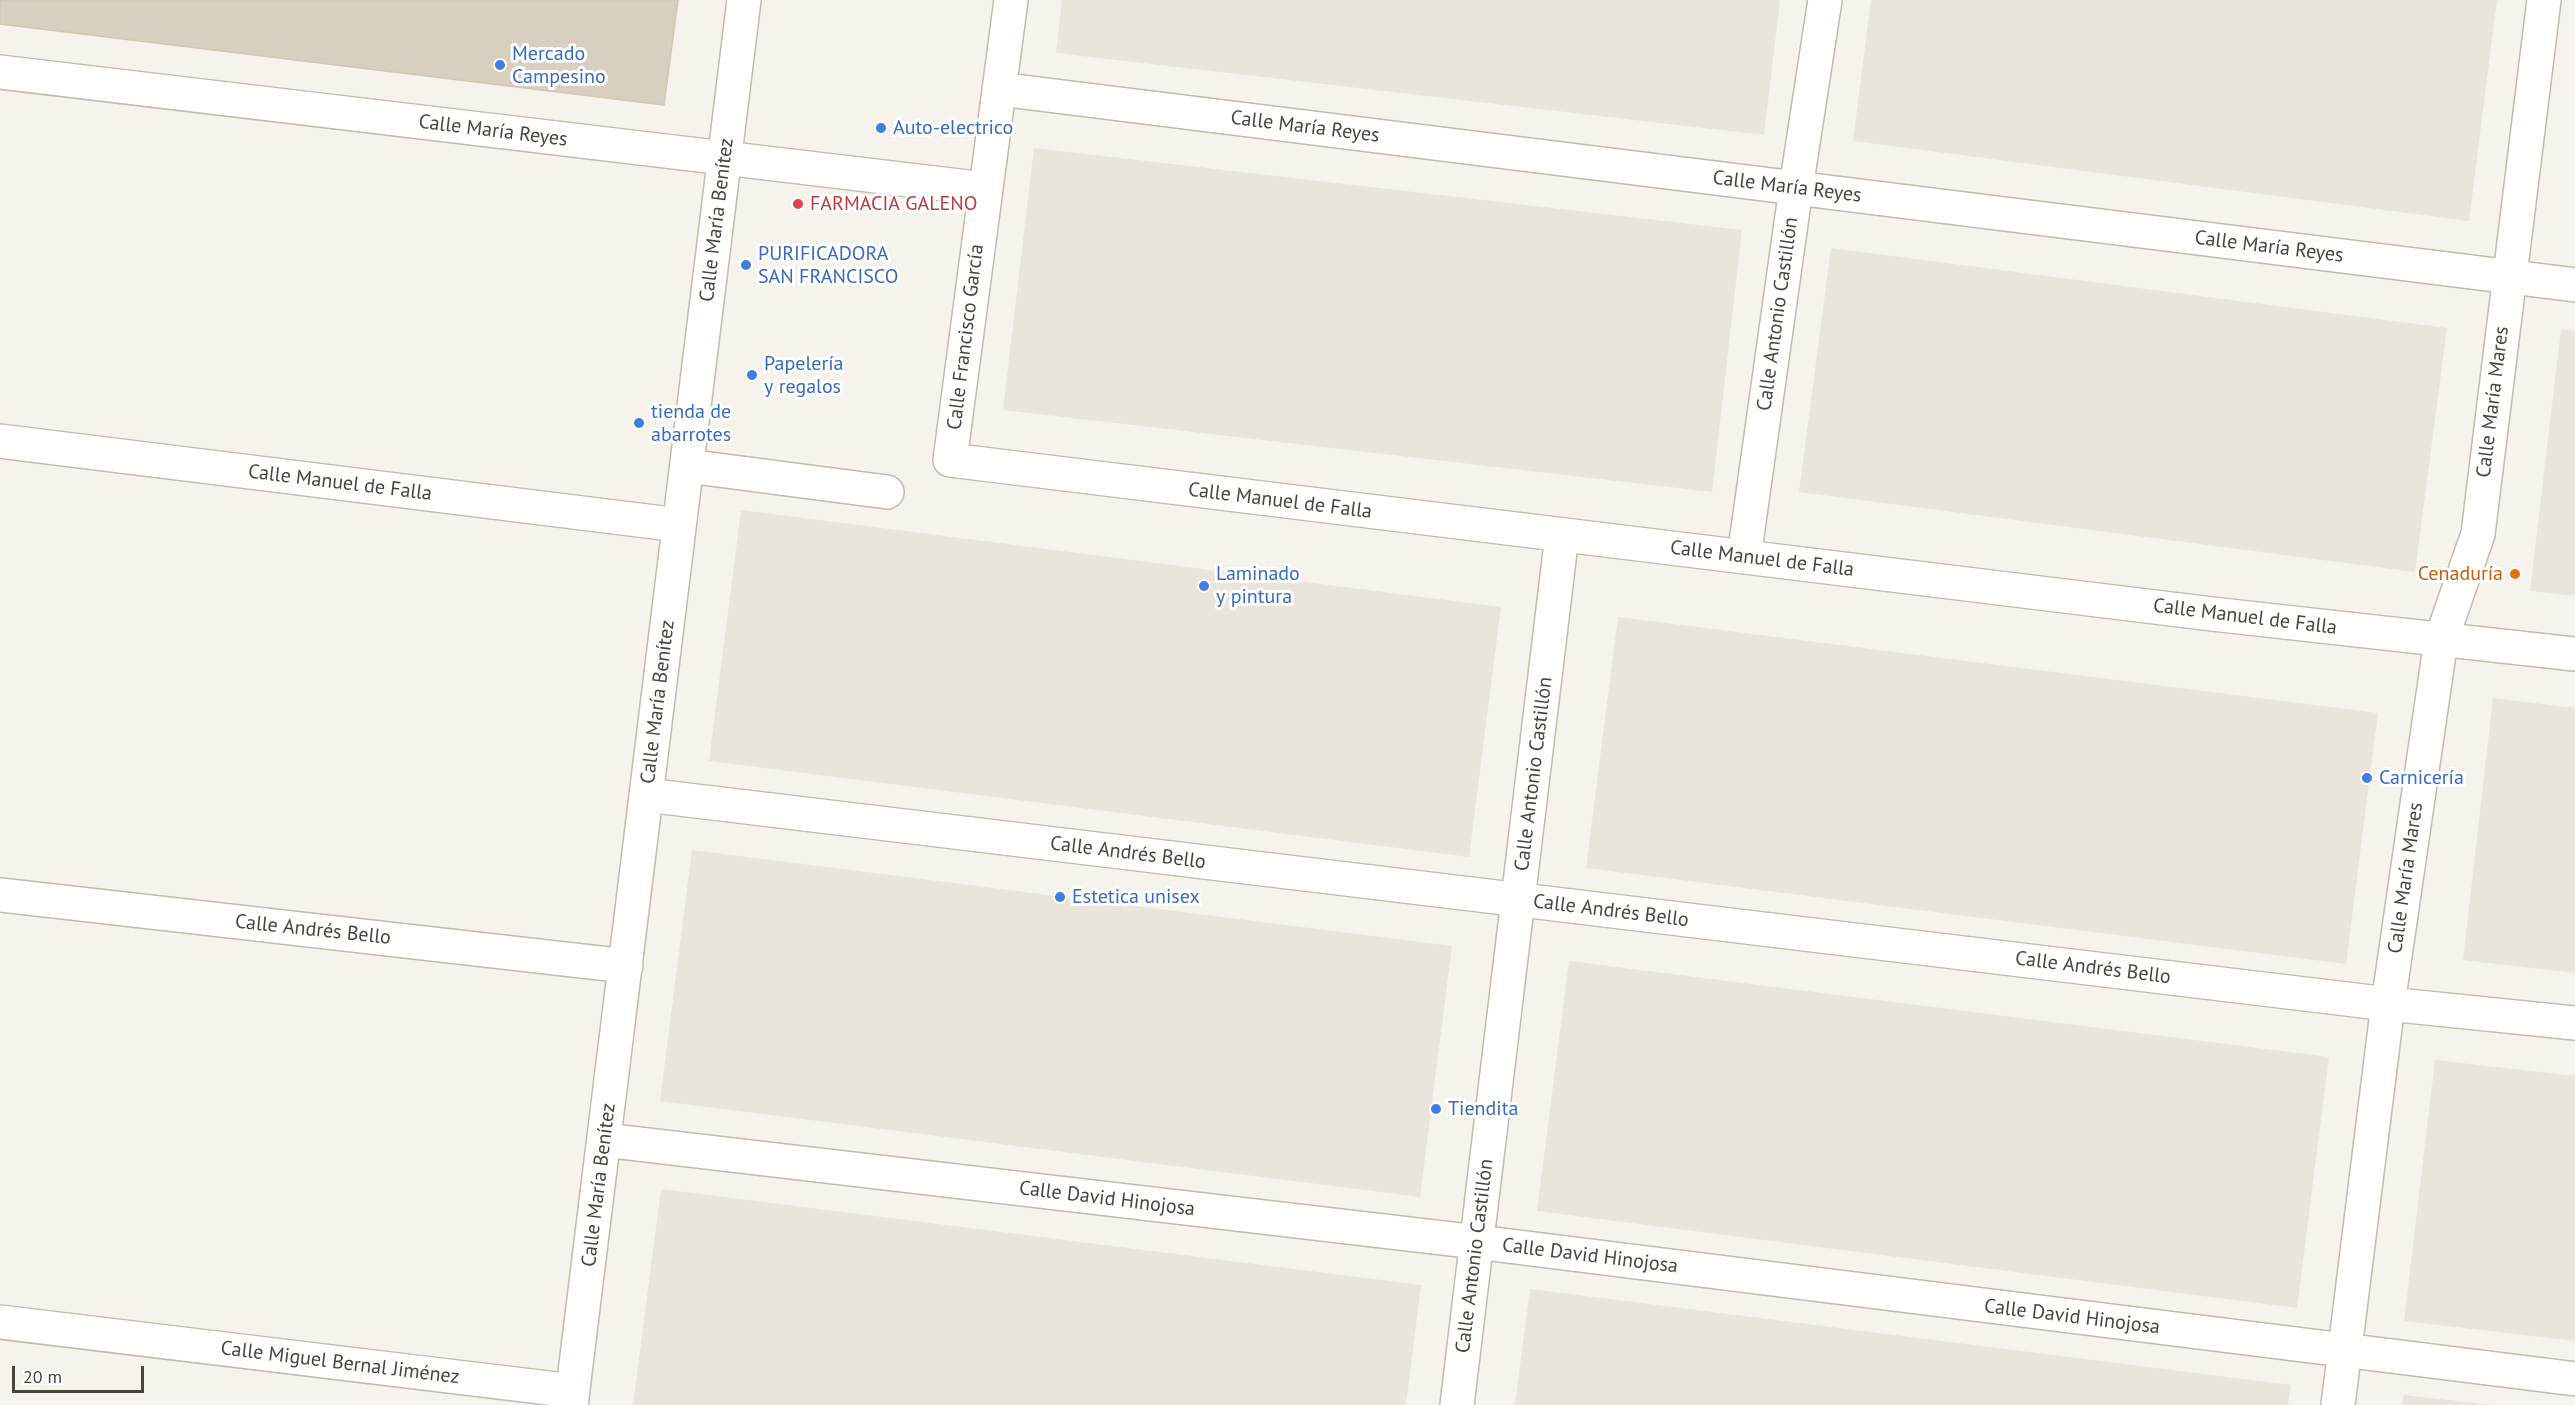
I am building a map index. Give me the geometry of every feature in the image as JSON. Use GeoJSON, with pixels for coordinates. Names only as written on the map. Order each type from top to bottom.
{"type":"FeatureCollection","features":[{"type":"Feature","properties":{"kind":"street","name":"Calle María Benítez"},"geometry":{"type":"LineString","coordinates":[[572,1398],[744,0]]}},
{"type":"Feature","properties":{"kind":"street","name":"Calle Francisco García"},"geometry":{"type":"LineString","coordinates":[[950,460],[1011,0]]}},
{"type":"Feature","properties":{"kind":"street","name":"Calle Antonio Castillón"},"geometry":{"type":"LineString","coordinates":[[1744,557],[1825,0]]}},
{"type":"Feature","properties":{"kind":"street","name":"Calle María Mares"},"geometry":{"type":"LineString","coordinates":[[2338,1405],[2388,1004],[2441,640],[2478,534],[2544,0]]}},
{"type":"Feature","properties":{"kind":"street","name":"Calle María Reyes"},"geometry":{"type":"LineString","coordinates":[[0,72],[985,189]]}},
{"type":"Feature","properties":{"kind":"street","name":"Calle María Reyes"},"geometry":{"type":"LineString","coordinates":[[999,89],[2575,285]]}},
{"type":"Feature","properties":{"kind":"street","name":"Calle Manuel de Falla"},"geometry":{"type":"LineString","coordinates":[[0,441],[679,525]]}},
{"type":"Feature","properties":{"kind":"street","name":"Calle Manuel de Falla"},"geometry":{"type":"LineString","coordinates":[[950,460],[1744,557],[2575,654]]}},
{"type":"Feature","properties":{"kind":"street"},"geometry":{"type":"LineString","coordinates":[[687,466],[887,492]]}},
{"type":"Feature","properties":{"kind":"street","name":"Calle Antonio Castillón"},"geometry":{"type":"LineString","coordinates":[[1457,1405],[1562,535]]}},
{"type":"Feature","properties":{"kind":"street","name":"Calle Andrés Bello"},"geometry":{"type":"LineString","coordinates":[[646,795],[2388,1004],[2575,1023]]}},
{"type":"Feature","properties":{"kind":"street","name":"Calle Andrés Bello"},"geometry":{"type":"LineString","coordinates":[[0,895],[626,966]]}},
{"type":"Feature","properties":{"kind":"street","name":"Calle David Hinojosa"},"geometry":{"type":"LineString","coordinates":[[604,1140],[1477,1242],[2575,1379]]}},
{"type":"Feature","properties":{"kind":"street","name":"Calle Miguel Bernal Jiménez"},"geometry":{"type":"LineString","coordinates":[[0,1322],[572,1398]]}},
{"type":"Feature","properties":{"kind":"shaded area"},"geometry":{"type":"Polygon","coordinates":[[[1062,0],[1780,0],[1764,135],[1056,53],[1062,0]]]}},
{"type":"Feature","properties":{"kind":"shaded area"},"geometry":{"type":"Polygon","coordinates":[[[1871,0],[2497,0],[2469,221],[1853,141],[1871,0]]]}},
{"type":"Feature","properties":{"kind":"shaded area"},"geometry":{"type":"Polygon","coordinates":[[[1034,148],[1742,230],[1712,492],[1003,410],[1034,148]]]}},
{"type":"Feature","properties":{"kind":"shaded area"},"geometry":{"type":"Polygon","coordinates":[[[1831,248],[2447,328],[2415,572],[1799,492],[1831,248]]]}},
{"type":"Feature","properties":{"kind":"shaded area"},"geometry":{"type":"Polygon","coordinates":[[[2561,329],[2575,331],[2575,596],[2530,591],[2561,329]]]}},
{"type":"Feature","properties":{"kind":"shaded area"},"geometry":{"type":"Polygon","coordinates":[[[741,510],[1501,607],[1469,857],[709,761],[741,510]]]}},
{"type":"Feature","properties":{"kind":"shaded area"},"geometry":{"type":"Polygon","coordinates":[[[1618,617],[2378,713],[2346,964],[1586,868],[1618,617]]]}},
{"type":"Feature","properties":{"kind":"shaded area"},"geometry":{"type":"Polygon","coordinates":[[[2493,698],[2575,708],[2575,973],[2463,960],[2493,698]]]}},
{"type":"Feature","properties":{"kind":"shaded area"},"geometry":{"type":"Polygon","coordinates":[[[692,850],[1452,946],[1420,1197],[660,1101],[692,850]]]}},
{"type":"Feature","properties":{"kind":"shaded area"},"geometry":{"type":"Polygon","coordinates":[[[1569,961],[2329,1057],[2297,1308],[1537,1211],[1569,961]]]}},
{"type":"Feature","properties":{"kind":"shaded area"},"geometry":{"type":"Polygon","coordinates":[[[2435,1060],[2575,1076],[2575,1341],[2404,1321],[2435,1060]]]}},
{"type":"Feature","properties":{"kind":"shaded area"},"geometry":{"type":"Polygon","coordinates":[[[661,1189],[1421,1285],[1406,1405],[633,1405],[661,1189]]]}},
{"type":"Feature","properties":{"kind":"shaded area"},"geometry":{"type":"Polygon","coordinates":[[[1530,1289],[2291,1385],[2288,1405],[1515,1405],[1530,1289]]]}},
{"type":"Feature","properties":{"kind":"shaded area"},"geometry":{"type":"Polygon","coordinates":[[[2404,1395],[2491,1405],[2402,1405],[2404,1395]]]}},
{"type":"Feature","properties":{"kind":"building","name":"Mercado Campesino"},"geometry":{"type":"Polygon","coordinates":[[[0,0],[678,0],[664,105],[0,24],[0,0]]]}},
{"type":"Feature","properties":{"kind":"place","name":"Mercado Campesino"},"geometry":{"type":"Point","coordinates":[500,65]}},
{"type":"Feature","properties":{"kind":"place","name":"Auto-electrico"},"geometry":{"type":"Point","coordinates":[881,128]}},
{"type":"Feature","properties":{"kind":"place","name":"FARMACIA GALENO"},"geometry":{"type":"Point","coordinates":[798,204]}},
{"type":"Feature","properties":{"kind":"place","name":"PURIFICADORA SAN FRANCISCO"},"geometry":{"type":"Point","coordinates":[746,265]}},
{"type":"Feature","properties":{"kind":"place","name":"Papelería y regalos"},"geometry":{"type":"Point","coordinates":[752,375]}},
{"type":"Feature","properties":{"kind":"place","name":"tienda de abarrotes"},"geometry":{"type":"Point","coordinates":[639,423]}},
{"type":"Feature","properties":{"kind":"place","name":"Cenaduría"},"geometry":{"type":"Point","coordinates":[2515,574]}},
{"type":"Feature","properties":{"kind":"place","name":"Laminado y pintura"},"geometry":{"type":"Point","coordinates":[1204,586]}},
{"type":"Feature","properties":{"kind":"place","name":"Carnicería"},"geometry":{"type":"Point","coordinates":[2367,778]}},
{"type":"Feature","properties":{"kind":"place","name":"Estetica unisex"},"geometry":{"type":"Point","coordinates":[1060,897]}},
{"type":"Feature","properties":{"kind":"place","name":"Tiendita"},"geometry":{"type":"Point","coordinates":[1436,1109]}}]}
